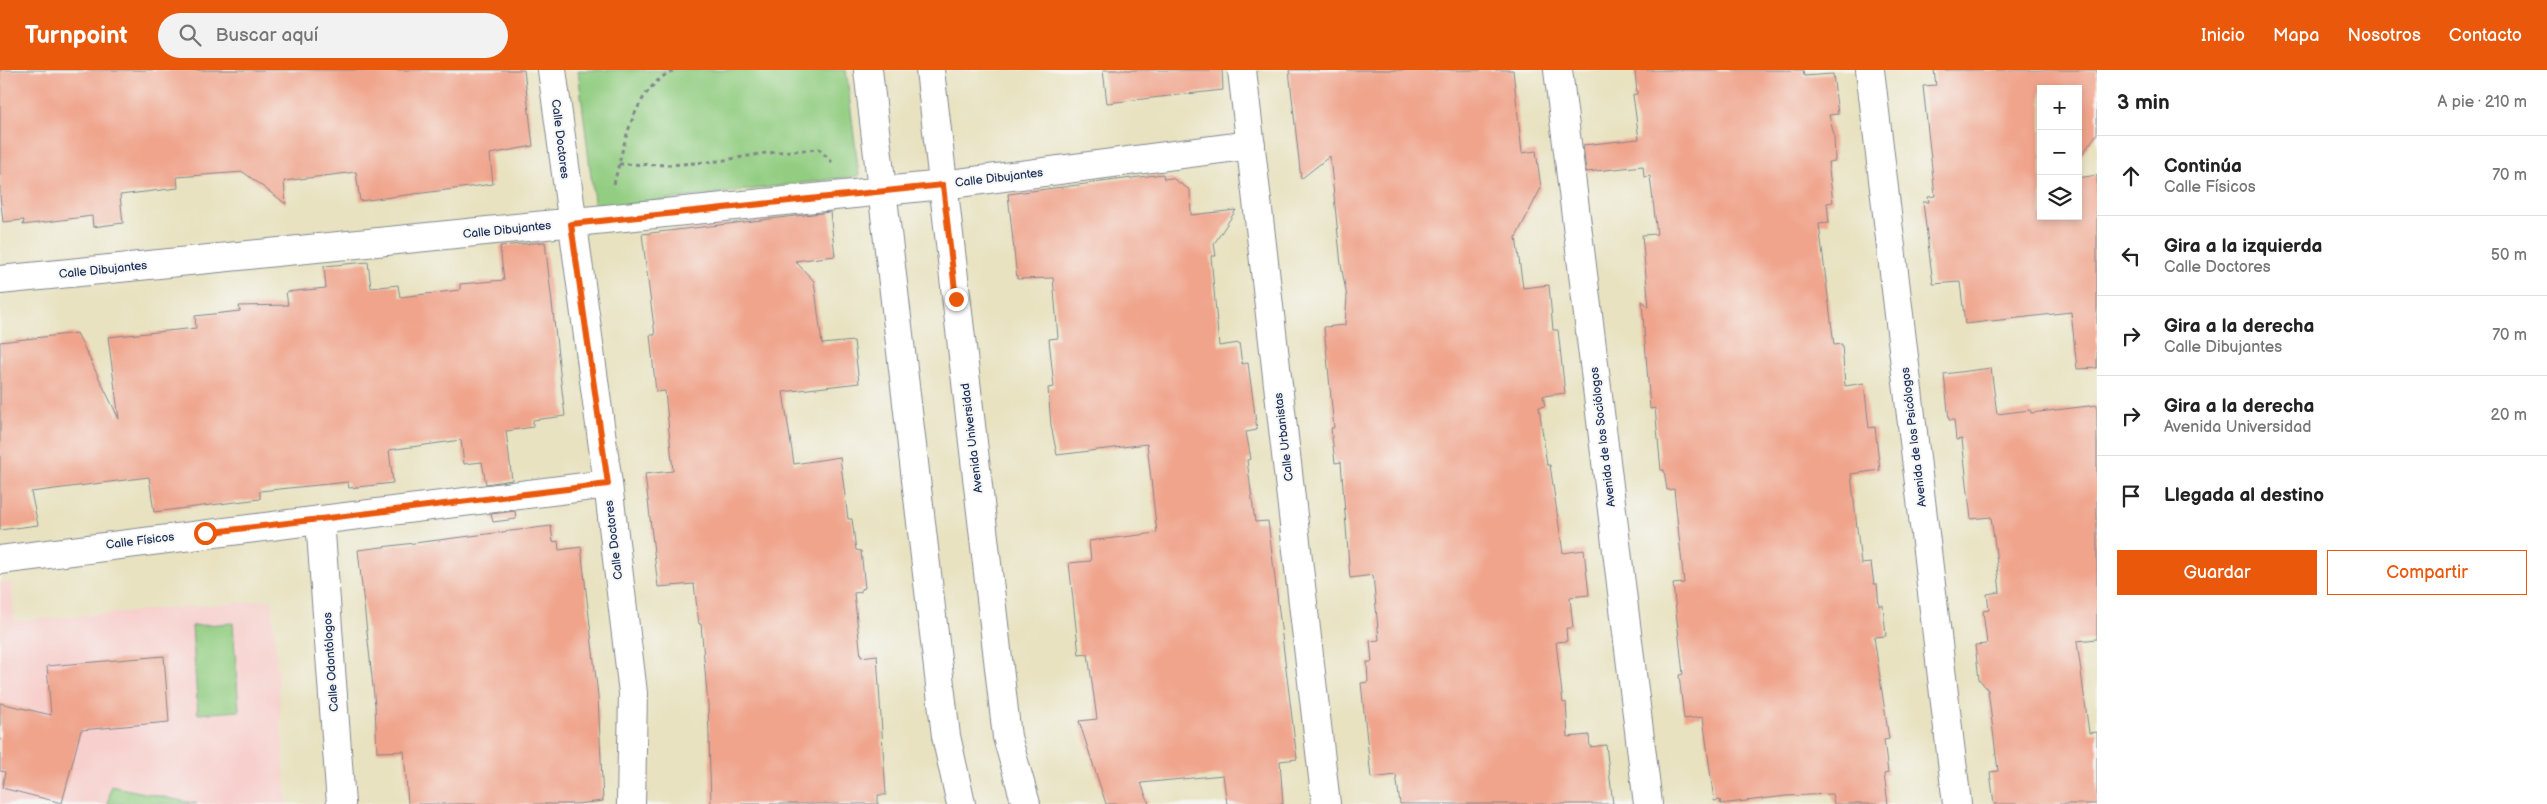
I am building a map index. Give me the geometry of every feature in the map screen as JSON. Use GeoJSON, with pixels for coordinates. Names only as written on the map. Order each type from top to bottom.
{"type":"FeatureCollection","features":[{"type":"Feature","properties":{"kind":"street","name":"Calle Doctores"},"geometry":{"type":"LineString","coordinates":[[552,70],[571,224],[608,484],[633,693],[631,804]]}},
{"type":"Feature","properties":{"kind":"street"},"geometry":{"type":"LineString","coordinates":[[868,70],[946,736],[961,804]]}},
{"type":"Feature","properties":{"kind":"street","name":"Avenida Universidad"},"geometry":{"type":"LineString","coordinates":[[930,70],[1007,736],[1026,804]]}},
{"type":"Feature","properties":{"kind":"street","name":"Calle Urbanistas"},"geometry":{"type":"LineString","coordinates":[[1242,70],[1326,804]]}},
{"type":"Feature","properties":{"kind":"street","name":"Avenida de los Sociólogos"},"geometry":{"type":"LineString","coordinates":[[1558,70],[1648,804]]}},
{"type":"Feature","properties":{"kind":"street","name":"Avenida de los Psicólogos"},"geometry":{"type":"LineString","coordinates":[[1870,70],[1957,804]]}},
{"type":"Feature","properties":{"kind":"street","name":"Calle Dibujantes"},"geometry":{"type":"LineString","coordinates":[[0,280],[571,224],[943,185],[1251,145]]}},
{"type":"Feature","properties":{"kind":"street","name":"Calle Físicos"},"geometry":{"type":"LineString","coordinates":[[0,560],[608,484]]}},
{"type":"Feature","properties":{"kind":"street","name":"Calle Odontólogos"},"geometry":{"type":"LineString","coordinates":[[320,520],[341,804]]}},
{"type":"Feature","properties":{"kind":"path"},"geometry":{"type":"LineString","coordinates":[[613,187],[636,109],[663,75],[674,70]]}},
{"type":"Feature","properties":{"kind":"path"},"geometry":{"type":"LineString","coordinates":[[619,164],[670,165],[699,163],[766,153],[820,149],[835,165]]}},
{"type":"Feature","properties":{"kind":"shaded area"},"geometry":{"type":"Polygon","coordinates":[[[11,582],[15,621],[272,600],[287,804],[0,804],[0,583],[11,582]]]}},
{"type":"Feature","properties":{"kind":"green space"},"geometry":{"type":"Polygon","coordinates":[[[578,70],[846,70],[859,176],[595,209],[578,70]]]}},
{"type":"Feature","properties":{"kind":"green space"},"geometry":{"type":"Polygon","coordinates":[[[233,623],[239,711],[198,714],[192,626],[233,623]]]}},
{"type":"Feature","properties":{"kind":"green space"},"geometry":{"type":"Polygon","coordinates":[[[111,786],[197,804],[108,804],[111,786]]]}},
{"type":"Feature","properties":{"kind":"building"},"geometry":{"type":"Polygon","coordinates":[[[0,70],[524,70],[533,146],[490,154],[493,184],[360,201],[356,172],[284,181],[286,204],[243,172],[177,177],[178,188],[120,195],[123,223],[93,227],[92,216],[23,225],[24,220],[3,222],[0,196],[0,70]]]}},
{"type":"Feature","properties":{"kind":"building"},"geometry":{"type":"Polygon","coordinates":[[[1103,70],[1222,70],[1223,90],[1107,103],[1103,70]]]}},
{"type":"Feature","properties":{"kind":"building"},"geometry":{"type":"Polygon","coordinates":[[[1289,70],[1513,70],[1522,153],[1536,151],[1541,188],[1516,237],[1523,288],[1549,285],[1553,330],[1558,330],[1565,393],[1543,396],[1545,406],[1539,407],[1547,465],[1550,465],[1563,553],[1584,550],[1589,595],[1570,597],[1573,628],[1566,628],[1567,641],[1556,642],[1563,703],[1566,702],[1568,737],[1589,735],[1590,747],[1606,745],[1613,804],[1400,804],[1396,775],[1371,778],[1361,683],[1368,682],[1367,662],[1372,662],[1370,641],[1379,640],[1373,575],[1350,578],[1341,462],[1335,463],[1331,428],[1334,428],[1324,327],[1345,325],[1347,297],[1341,265],[1330,156],[1301,179],[1289,70]]]}},
{"type":"Feature","properties":{"kind":"building"},"geometry":{"type":"Polygon","coordinates":[[[1635,70],[1803,70],[1804,76],[1833,74],[1838,114],[1829,115],[1834,135],[1835,161],[1828,162],[1833,202],[1827,203],[1829,223],[1819,224],[1834,345],[1842,344],[1845,386],[1864,383],[1869,428],[1875,427],[1880,470],[1851,474],[1861,564],[1871,563],[1874,584],[1877,584],[1879,606],[1883,605],[1886,636],[1874,637],[1889,739],[1884,740],[1888,773],[1884,774],[1888,804],[1834,804],[1832,794],[1786,796],[1721,804],[1720,800],[1714,801],[1703,717],[1684,719],[1679,675],[1683,674],[1673,584],[1684,583],[1674,489],[1667,490],[1664,470],[1661,470],[1655,408],[1650,409],[1642,301],[1649,307],[1642,235],[1657,234],[1650,176],[1644,177],[1643,166],[1586,172],[1583,145],[1639,139],[1633,95],[1637,94],[1635,70]]]}},
{"type":"Feature","properties":{"kind":"building"},"geometry":{"type":"Polygon","coordinates":[[[1934,70],[2097,70],[2097,134],[2082,155],[2082,85],[2037,85],[2037,220],[2082,220],[2082,177],[2097,175],[2097,368],[2077,369],[2071,312],[1965,324],[1960,282],[1933,284],[1923,202],[1929,202],[1928,197],[1935,196],[1923,86],[1936,85],[1934,70]]]}},
{"type":"Feature","properties":{"kind":"building"},"geometry":{"type":"Polygon","coordinates":[[[1163,174],[1164,179],[1172,178],[1190,190],[1191,215],[1236,210],[1214,244],[1216,256],[1211,256],[1219,346],[1239,343],[1242,364],[1248,363],[1257,430],[1246,432],[1251,459],[1247,460],[1255,522],[1268,521],[1297,759],[1280,761],[1283,804],[1227,804],[1223,775],[1141,783],[1149,804],[1106,804],[1079,721],[1097,719],[1088,654],[1079,655],[1069,563],[1091,561],[1089,541],[1157,533],[1147,444],[1057,455],[1051,425],[1048,388],[1054,387],[1049,339],[1058,338],[1053,278],[1017,279],[1008,194],[1163,174]]]}},
{"type":"Feature","properties":{"kind":"building"},"geometry":{"type":"Polygon","coordinates":[[[830,212],[835,256],[795,261],[814,281],[822,344],[854,341],[859,383],[783,392],[794,464],[840,457],[848,519],[852,519],[856,550],[861,551],[865,588],[861,589],[861,592],[854,593],[861,657],[877,655],[886,795],[878,795],[878,804],[711,804],[708,705],[701,624],[699,624],[694,584],[658,587],[645,474],[673,471],[665,391],[656,392],[650,335],[655,335],[642,234],[830,212]]]}},
{"type":"Feature","properties":{"kind":"building"},"geometry":{"type":"Polygon","coordinates":[[[545,242],[565,416],[533,420],[533,427],[506,431],[512,480],[486,484],[482,462],[464,464],[461,440],[389,450],[393,483],[349,488],[348,482],[260,491],[260,499],[154,512],[149,477],[31,492],[38,525],[0,530],[0,342],[77,333],[119,419],[108,337],[196,328],[195,316],[240,311],[239,306],[288,305],[286,292],[326,288],[324,266],[368,262],[371,288],[398,285],[400,297],[460,290],[460,284],[504,280],[500,246],[545,242]]]}},
{"type":"Feature","properties":{"kind":"building"},"geometry":{"type":"Polygon","coordinates":[[[1991,368],[1997,414],[2030,410],[2031,413],[2097,405],[2097,639],[2077,641],[2089,733],[2097,732],[2097,804],[1994,804],[1990,772],[1998,771],[1988,690],[1979,679],[1975,645],[1987,644],[1983,611],[1989,610],[1987,594],[2000,592],[1995,546],[1991,517],[1971,519],[1962,439],[1956,440],[1954,420],[1949,420],[1944,374],[1991,368]]]}},
{"type":"Feature","properties":{"kind":"building"},"geometry":{"type":"Polygon","coordinates":[[[515,511],[516,519],[493,522],[491,514],[515,511]]]}},
{"type":"Feature","properties":{"kind":"building"},"geometry":{"type":"Polygon","coordinates":[[[551,526],[553,542],[558,541],[559,550],[581,547],[598,696],[603,801],[577,804],[408,804],[404,751],[377,752],[375,705],[358,550],[551,526]]]}},
{"type":"Feature","properties":{"kind":"building"},"geometry":{"type":"Polygon","coordinates":[[[164,656],[169,722],[81,730],[62,803],[2,788],[5,772],[0,771],[0,703],[51,715],[47,666],[164,656]]]}},
{"type":"Feature","properties":{"kind":"route"},"geometry":{"type":"LineString","coordinates":[[205,533],[608,484],[571,224],[943,185],[956,299]]}}]}
